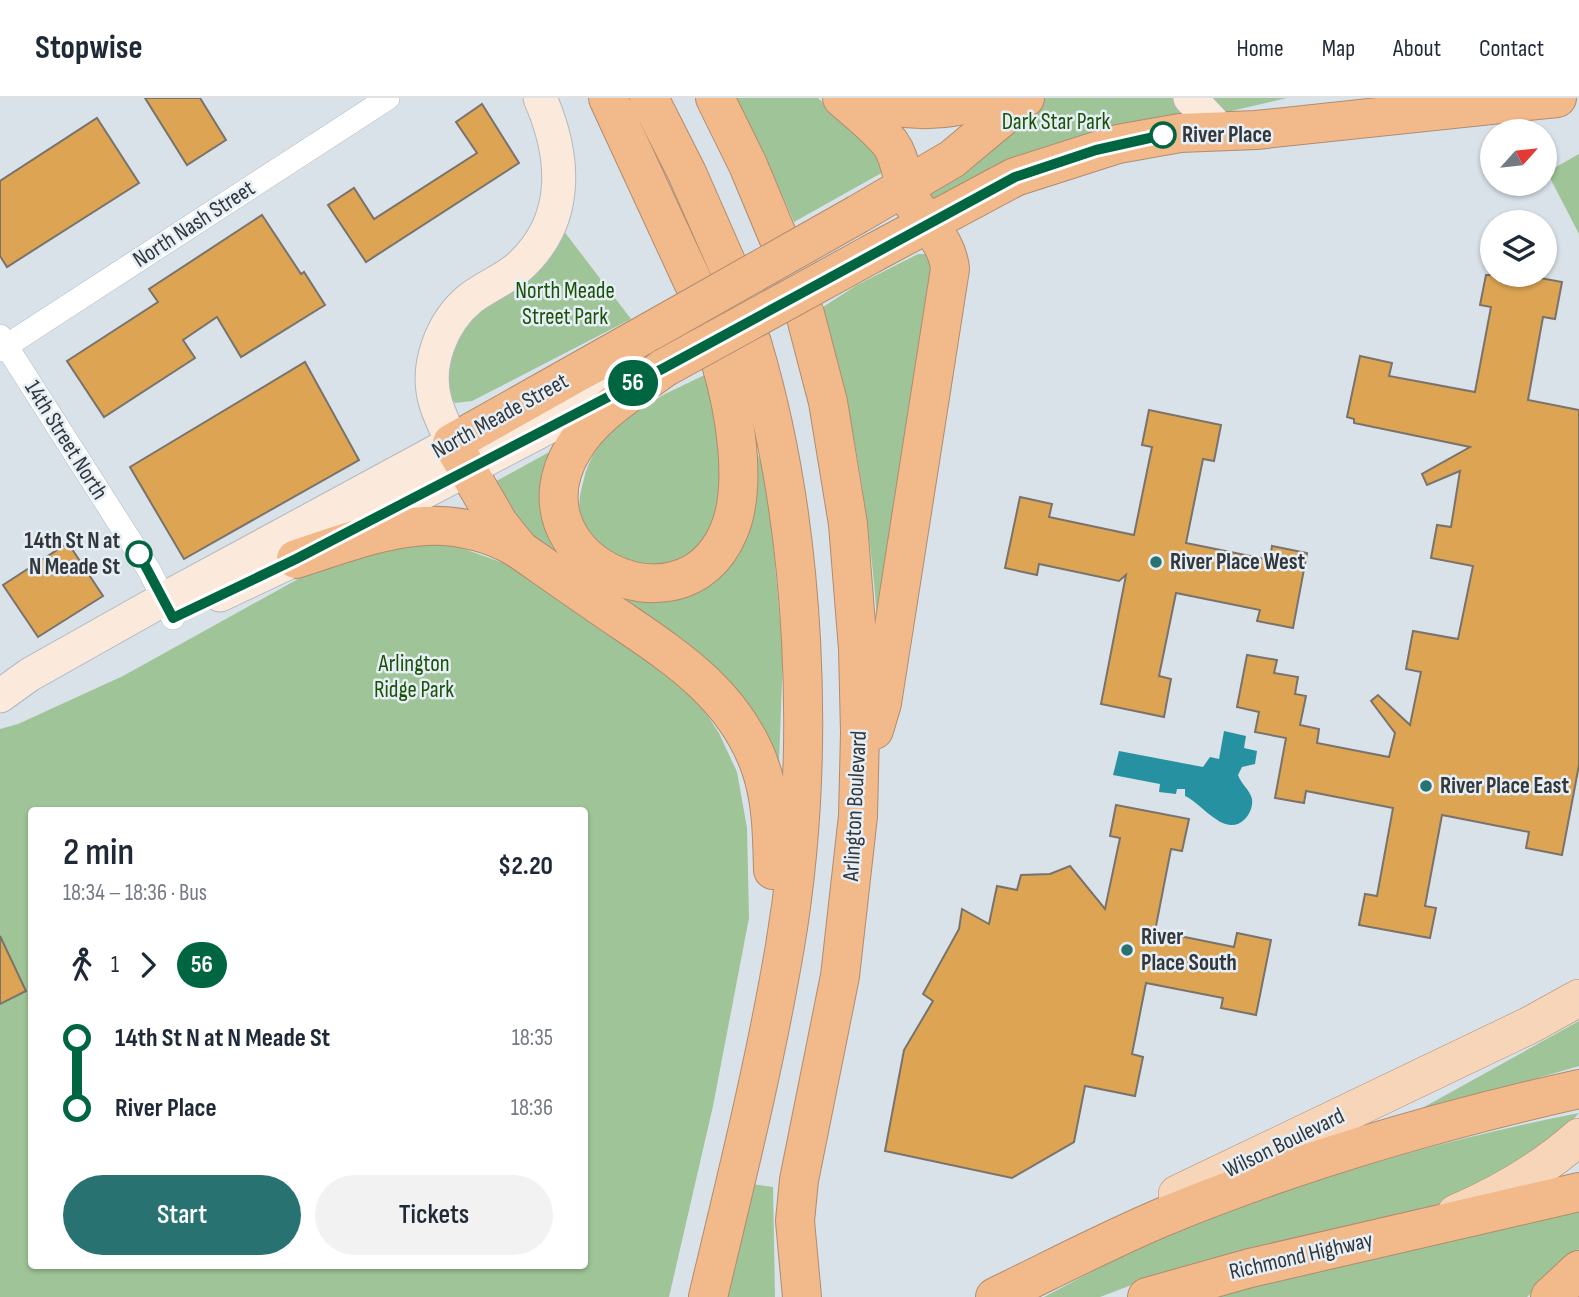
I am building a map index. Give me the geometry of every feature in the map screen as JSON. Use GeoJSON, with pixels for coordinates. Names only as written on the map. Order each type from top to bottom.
{"type":"FeatureCollection","features":[{"type":"Feature","properties":{"kind":"highway"},"geometry":{"type":"LineString","coordinates":[[608,98],[693,282]]}},
{"type":"Feature","properties":{"kind":"highway"},"geometry":{"type":"LineString","coordinates":[[649,98],[687,173],[727,264]]}},
{"type":"Feature","properties":{"kind":"highway"},"geometry":{"type":"LineString","coordinates":[[715,98],[748,165],[778,237]]}},
{"type":"Feature","properties":{"kind":"highway"},"geometry":{"type":"LineString","coordinates":[[842,98],[893,149],[903,169],[905,189],[926,224],[945,243],[950,269],[882,703],[860,775]]}},
{"type":"Feature","properties":{"kind":"highway"},"geometry":{"type":"LineString","coordinates":[[862,98],[902,108],[933,109],[987,98]]}},
{"type":"Feature","properties":{"kind":"highway","name":"North Meade Street"},"geometry":{"type":"LineString","coordinates":[[460,456],[651,331],[905,189],[951,159],[1025,98]]}},
{"type":"Feature","properties":{"kind":"highway"},"geometry":{"type":"LineString","coordinates":[[928,407],[952,343],[975,225],[987,211],[1096,150],[1171,134],[1223,133],[1557,99]]}},
{"type":"Feature","properties":{"kind":"highway","name":"North Meade Street"},"geometry":{"type":"LineString","coordinates":[[664,368],[1015,177],[1096,150]]}},
{"type":"Feature","properties":{"kind":"highway","name":"Arlington Boulevard"},"geometry":{"type":"LineString","coordinates":[[802,1297],[795,1221],[805,1142],[840,976],[853,868],[860,775],[858,649],[848,524],[828,402],[804,314]]}},
{"type":"Feature","properties":{"kind":"highway"},"geometry":{"type":"LineString","coordinates":[[664,368],[592,424],[573,449],[561,478],[561,512],[573,542],[594,566],[635,583],[670,580],[695,570],[720,547],[731,527],[736,499],[736,450],[731,401],[736,351],[771,410],[787,496],[796,576],[801,661],[798,824],[791,904],[758,1089],[708,1297]]}},
{"type":"Feature","properties":{"kind":"highway"},"geometry":{"type":"LineString","coordinates":[[460,456],[503,531],[520,550]]}},
{"type":"Feature","properties":{"kind":"highway"},"geometry":{"type":"LineString","coordinates":[[296,559],[378,532],[418,524],[473,530],[520,550],[694,671],[739,724],[760,766],[771,812],[777,990]]}},
{"type":"Feature","properties":{"kind":"highway"},"geometry":{"type":"LineString","coordinates":[[995,1297],[1162,1217],[1317,1160],[1424,1126],[1579,1089]]}},
{"type":"Feature","properties":{"kind":"highway","name":"Richmond Highway"},"geometry":{"type":"LineString","coordinates":[[1147,1297],[1250,1268],[1579,1192]]}},
{"type":"Feature","properties":{"kind":"highway"},"geometry":{"type":"LineString","coordinates":[[784,1297],[795,1221]]}},
{"type":"Feature","properties":{"kind":"highway"},"geometry":{"type":"LineString","coordinates":[[1550,1297],[1579,1270]]}},
{"type":"Feature","properties":{"kind":"main road","name":"Wilson Boulevard"},"geometry":{"type":"LineString","coordinates":[[995,1297],[1103,1231],[1530,1025],[1579,998]]}},
{"type":"Feature","properties":{"kind":"main road"},"geometry":{"type":"LineString","coordinates":[[1416,1229],[1481,1202],[1543,1165],[1579,1137]]}},
{"type":"Feature","properties":{"kind":"street","name":"North Nash Street"},"geometry":{"type":"LineString","coordinates":[[2,344],[388,98]]}},
{"type":"Feature","properties":{"kind":"street"},"geometry":{"type":"LineString","coordinates":[[460,456],[436,403],[433,388],[435,359],[441,338],[461,307],[514,271],[531,255],[557,199],[560,158],[540,98]]}},
{"type":"Feature","properties":{"kind":"street"},"geometry":{"type":"LineString","coordinates":[[1190,98],[1223,133]]}},
{"type":"Feature","properties":{"kind":"street","name":"14th Street North"},"geometry":{"type":"LineString","coordinates":[[2,344],[169,608]]}},
{"type":"Feature","properties":{"kind":"street","name":"North Meade Street"},"geometry":{"type":"LineString","coordinates":[[0,695],[29,675],[169,608],[460,456],[664,368]]}},
{"type":"Feature","properties":{"kind":"street","name":"North Meade Street"},"geometry":{"type":"LineString","coordinates":[[0,704],[37,689],[169,608],[296,559],[460,456]]}},
{"type":"Feature","properties":{"kind":"green space"},"geometry":{"type":"Polygon","coordinates":[[[732,98],[818,98],[868,143],[885,171],[794,222],[763,151],[732,98]]]}},
{"type":"Feature","properties":{"kind":"green space","name":"Dark Star Park"},"geometry":{"type":"Polygon","coordinates":[[[1045,98],[1287,98],[1227,112],[933,210],[926,195],[986,153],[1045,98]]]}},
{"type":"Feature","properties":{"kind":"green space"},"geometry":{"type":"Polygon","coordinates":[[[1579,154],[1579,234],[1558,193],[1558,166],[1579,154]]]}},
{"type":"Feature","properties":{"kind":"green space","name":"North Meade Street Park"},"geometry":{"type":"Polygon","coordinates":[[[563,230],[631,319],[472,401],[455,403],[447,383],[447,372],[453,350],[469,321],[563,230]]]}},
{"type":"Feature","properties":{"kind":"green space"},"geometry":{"type":"Polygon","coordinates":[[[918,254],[936,254],[878,631],[859,468],[844,387],[823,307],[857,285],[918,254]]]}},
{"type":"Feature","properties":{"kind":"green space"},"geometry":{"type":"Polygon","coordinates":[[[713,371],[726,488],[704,545],[658,569],[603,554],[585,526],[580,512],[579,502],[584,479],[592,458],[618,425],[636,412],[713,371]]]}},
{"type":"Feature","properties":{"kind":"green space"},"geometry":{"type":"Polygon","coordinates":[[[751,434],[768,485],[783,655],[778,789],[759,740],[521,536],[491,484],[553,450],[566,552],[699,587],[751,434]]]}},
{"type":"Feature","properties":{"kind":"green space","name":"Arlington Ridge Park"},"geometry":{"type":"Polygon","coordinates":[[[414,543],[453,545],[509,565],[660,667],[696,698],[719,733],[737,772],[747,828],[749,918],[713,1106],[669,1297],[0,1297],[0,729],[18,724],[123,676],[298,579],[342,561],[414,543]]]}},
{"type":"Feature","properties":{"kind":"green space"},"geometry":{"type":"Polygon","coordinates":[[[1579,1021],[1579,1066],[1408,1116],[1579,1021]]]}},
{"type":"Feature","properties":{"kind":"green space"},"geometry":{"type":"Polygon","coordinates":[[[1579,1113],[1564,1129],[1528,1156],[1445,1202],[1142,1281],[1100,1297],[1044,1297],[1147,1244],[1316,1181],[1472,1136],[1579,1113]]]}},
{"type":"Feature","properties":{"kind":"green space"},"geometry":{"type":"Polygon","coordinates":[[[752,1184],[773,1187],[775,1297],[723,1297],[752,1184]]]}},
{"type":"Feature","properties":{"kind":"green space"},"geometry":{"type":"Polygon","coordinates":[[[1579,1206],[1579,1249],[1527,1297],[1212,1297],[1579,1206]]]}},
{"type":"Feature","properties":{"kind":"water"},"geometry":{"type":"Polygon","coordinates":[[[1224,731],[1246,736],[1244,748],[1257,751],[1255,764],[1242,767],[1238,775],[1252,799],[1252,807],[1245,819],[1237,824],[1222,823],[1214,818],[1185,796],[1185,789],[1177,789],[1176,794],[1159,792],[1160,784],[1113,775],[1119,751],[1203,767],[1210,757],[1219,759],[1224,731]]]}},
{"type":"Feature","properties":{"kind":"building"},"geometry":{"type":"Polygon","coordinates":[[[145,98],[200,98],[226,140],[187,165],[145,98]]]}},
{"type":"Feature","properties":{"kind":"building"},"geometry":{"type":"Polygon","coordinates":[[[482,104],[519,163],[366,262],[328,205],[354,188],[374,219],[477,153],[456,122],[482,104]]]}},
{"type":"Feature","properties":{"kind":"building"},"geometry":{"type":"Polygon","coordinates":[[[97,118],[139,183],[7,267],[0,256],[0,181],[97,118]]]}},
{"type":"Feature","properties":{"kind":"building"},"geometry":{"type":"Polygon","coordinates":[[[262,215],[325,305],[241,357],[217,317],[183,340],[195,358],[104,417],[67,361],[158,302],[149,289],[262,215]]]}},
{"type":"Feature","properties":{"kind":"building"},"geometry":{"type":"Polygon","coordinates":[[[1557,281],[1562,282],[1555,319],[1543,317],[1528,400],[1579,410],[1579,765],[1562,855],[1526,848],[1529,832],[1442,815],[1425,906],[1436,908],[1430,938],[1359,925],[1365,894],[1377,896],[1393,808],[1306,791],[1304,803],[1275,798],[1286,738],[1255,732],[1259,712],[1237,707],[1247,655],[1277,660],[1274,673],[1298,677],[1295,694],[1306,696],[1300,725],[1319,729],[1317,743],[1389,757],[1395,733],[1371,701],[1378,695],[1410,725],[1421,672],[1406,669],[1413,631],[1458,639],[1473,566],[1431,558],[1437,525],[1451,527],[1460,471],[1427,485],[1422,474],[1470,447],[1354,423],[1354,419],[1347,417],[1360,356],[1392,363],[1389,376],[1475,392],[1491,307],[1480,305],[1484,287],[1557,287],[1557,281]]]}},
{"type":"Feature","properties":{"kind":"building"},"geometry":{"type":"Polygon","coordinates":[[[305,362],[359,460],[184,559],[130,467],[305,362]]]}},
{"type":"Feature","properties":{"kind":"building","name":"River Place West"},"geometry":{"type":"Polygon","coordinates":[[[1149,410],[1221,425],[1214,461],[1203,459],[1186,543],[1270,560],[1272,546],[1307,553],[1293,628],[1257,621],[1260,610],[1176,593],[1159,676],[1171,679],[1164,717],[1101,704],[1126,575],[1119,581],[1039,564],[1037,575],[1005,568],[1020,497],[1052,504],[1049,517],[1134,535],[1152,447],[1142,445],[1149,410]]]}},
{"type":"Feature","properties":{"kind":"building"},"geometry":{"type":"Polygon","coordinates":[[[68,543],[103,596],[38,637],[3,585],[68,543]]]}},
{"type":"Feature","properties":{"kind":"building"},"geometry":{"type":"Polygon","coordinates":[[[1116,805],[1189,819],[1182,851],[1171,849],[1155,931],[1234,947],[1237,933],[1271,940],[1256,1015],[1221,1008],[1223,998],[1146,983],[1132,1054],[1143,1057],[1135,1096],[1085,1086],[1074,1142],[1012,1178],[885,1151],[904,1050],[933,1001],[923,994],[959,929],[962,909],[989,924],[997,886],[1017,890],[1021,875],[1050,874],[1070,866],[1105,909],[1120,838],[1110,836],[1116,805]]]}},
{"type":"Feature","properties":{"kind":"building"},"geometry":{"type":"Polygon","coordinates":[[[0,936],[26,991],[0,1004],[0,936]]]}},
{"type":"Feature","properties":{"kind":"bus line","name":"56"},"geometry":{"type":"LineString","coordinates":[[139,554],[173,618],[296,559],[664,368],[1015,177],[1096,150],[1163,135]]}},
{"type":"Feature","properties":{"kind":"place","name":"River Place"},"geometry":{"type":"Point","coordinates":[1163,135]}},
{"type":"Feature","properties":{"kind":"place","name":"14th St N at N Meade St"},"geometry":{"type":"Point","coordinates":[139,554]}},
{"type":"Feature","properties":{"kind":"place","name":"River Place West"},"geometry":{"type":"Point","coordinates":[1156,562]}},
{"type":"Feature","properties":{"kind":"place","name":"River Place East"},"geometry":{"type":"Point","coordinates":[1426,786]}},
{"type":"Feature","properties":{"kind":"place","name":"River Place South"},"geometry":{"type":"Point","coordinates":[1127,950]}}]}
